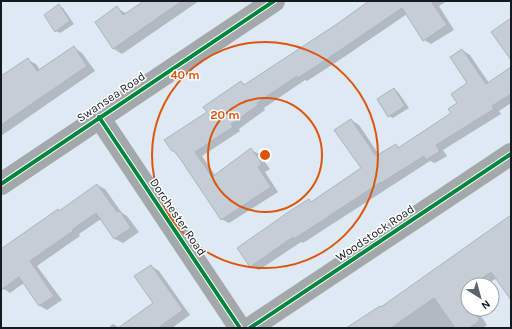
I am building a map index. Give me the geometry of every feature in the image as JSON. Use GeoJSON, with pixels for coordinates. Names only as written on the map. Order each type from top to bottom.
{"type":"FeatureCollection","features":[{"type":"Feature","properties":{"kind":"street","name":"Swansea Road"},"geometry":{"type":"LineString","coordinates":[[1,184],[274,1]]}},
{"type":"Feature","properties":{"kind":"street","name":"Dorchester Road"},"geometry":{"type":"LineString","coordinates":[[99,117],[240,328]]}},
{"type":"Feature","properties":{"kind":"street","name":"Woodstock Road"},"geometry":{"type":"LineString","coordinates":[[250,328],[511,154]]}},
{"type":"Feature","properties":{"kind":"building"},"geometry":{"type":"Polygon","coordinates":[[[144,1],[182,1],[113,49],[95,22],[117,6],[123,15],[144,1]]]}},
{"type":"Feature","properties":{"kind":"building"},"geometry":{"type":"Polygon","coordinates":[[[369,1],[431,1],[447,25],[423,41],[402,8],[298,78],[297,76],[257,103],[258,105],[231,124],[233,127],[195,152],[212,177],[251,148],[262,164],[258,167],[271,187],[221,220],[181,160],[164,140],[207,112],[203,107],[241,81],[244,85],[337,24],[369,1]]]}},
{"type":"Feature","properties":{"kind":"building"},"geometry":{"type":"Polygon","coordinates":[[[59,4],[70,21],[55,32],[44,15],[59,4]]]}},
{"type":"Feature","properties":{"kind":"building"},"geometry":{"type":"Polygon","coordinates":[[[511,18],[511,60],[491,32],[511,18]]]}},
{"type":"Feature","properties":{"kind":"building"},"geometry":{"type":"Polygon","coordinates":[[[74,46],[87,66],[1,125],[1,76],[28,58],[37,71],[74,46]]]}},
{"type":"Feature","properties":{"kind":"building"},"geometry":{"type":"Polygon","coordinates":[[[462,49],[486,84],[511,67],[511,94],[492,106],[494,109],[436,145],[440,151],[426,160],[424,156],[381,182],[294,239],[293,237],[250,267],[237,248],[290,211],[309,199],[311,202],[361,168],[334,130],[351,119],[376,156],[396,144],[398,148],[451,113],[448,109],[457,103],[451,94],[467,83],[450,57],[462,49]]]}},
{"type":"Feature","properties":{"kind":"building"},"geometry":{"type":"Polygon","coordinates":[[[394,88],[405,106],[388,117],[377,99],[394,88]]]}},
{"type":"Feature","properties":{"kind":"building"},"geometry":{"type":"Polygon","coordinates":[[[97,184],[117,212],[120,211],[131,228],[114,239],[96,213],[30,261],[54,296],[39,306],[19,277],[1,290],[1,249],[97,184]]]}},
{"type":"Feature","properties":{"kind":"building"},"geometry":{"type":"Polygon","coordinates":[[[511,215],[511,300],[500,285],[500,277],[495,277],[491,272],[484,277],[460,277],[460,317],[477,317],[480,321],[469,328],[455,328],[434,298],[391,328],[346,328],[380,306],[381,307],[511,215]]]}},
{"type":"Feature","properties":{"kind":"building"},"geometry":{"type":"Polygon","coordinates":[[[151,265],[183,310],[158,328],[118,328],[153,303],[134,276],[151,265]]]}},
{"type":"Feature","properties":{"kind":"cycle path"},"geometry":{"type":"LineString","coordinates":[[1,184],[274,1]]}},
{"type":"Feature","properties":{"kind":"cycle path"},"geometry":{"type":"LineString","coordinates":[[99,117],[240,328]]}},
{"type":"Feature","properties":{"kind":"cycle path"},"geometry":{"type":"LineString","coordinates":[[250,328],[511,154]]}}]}
